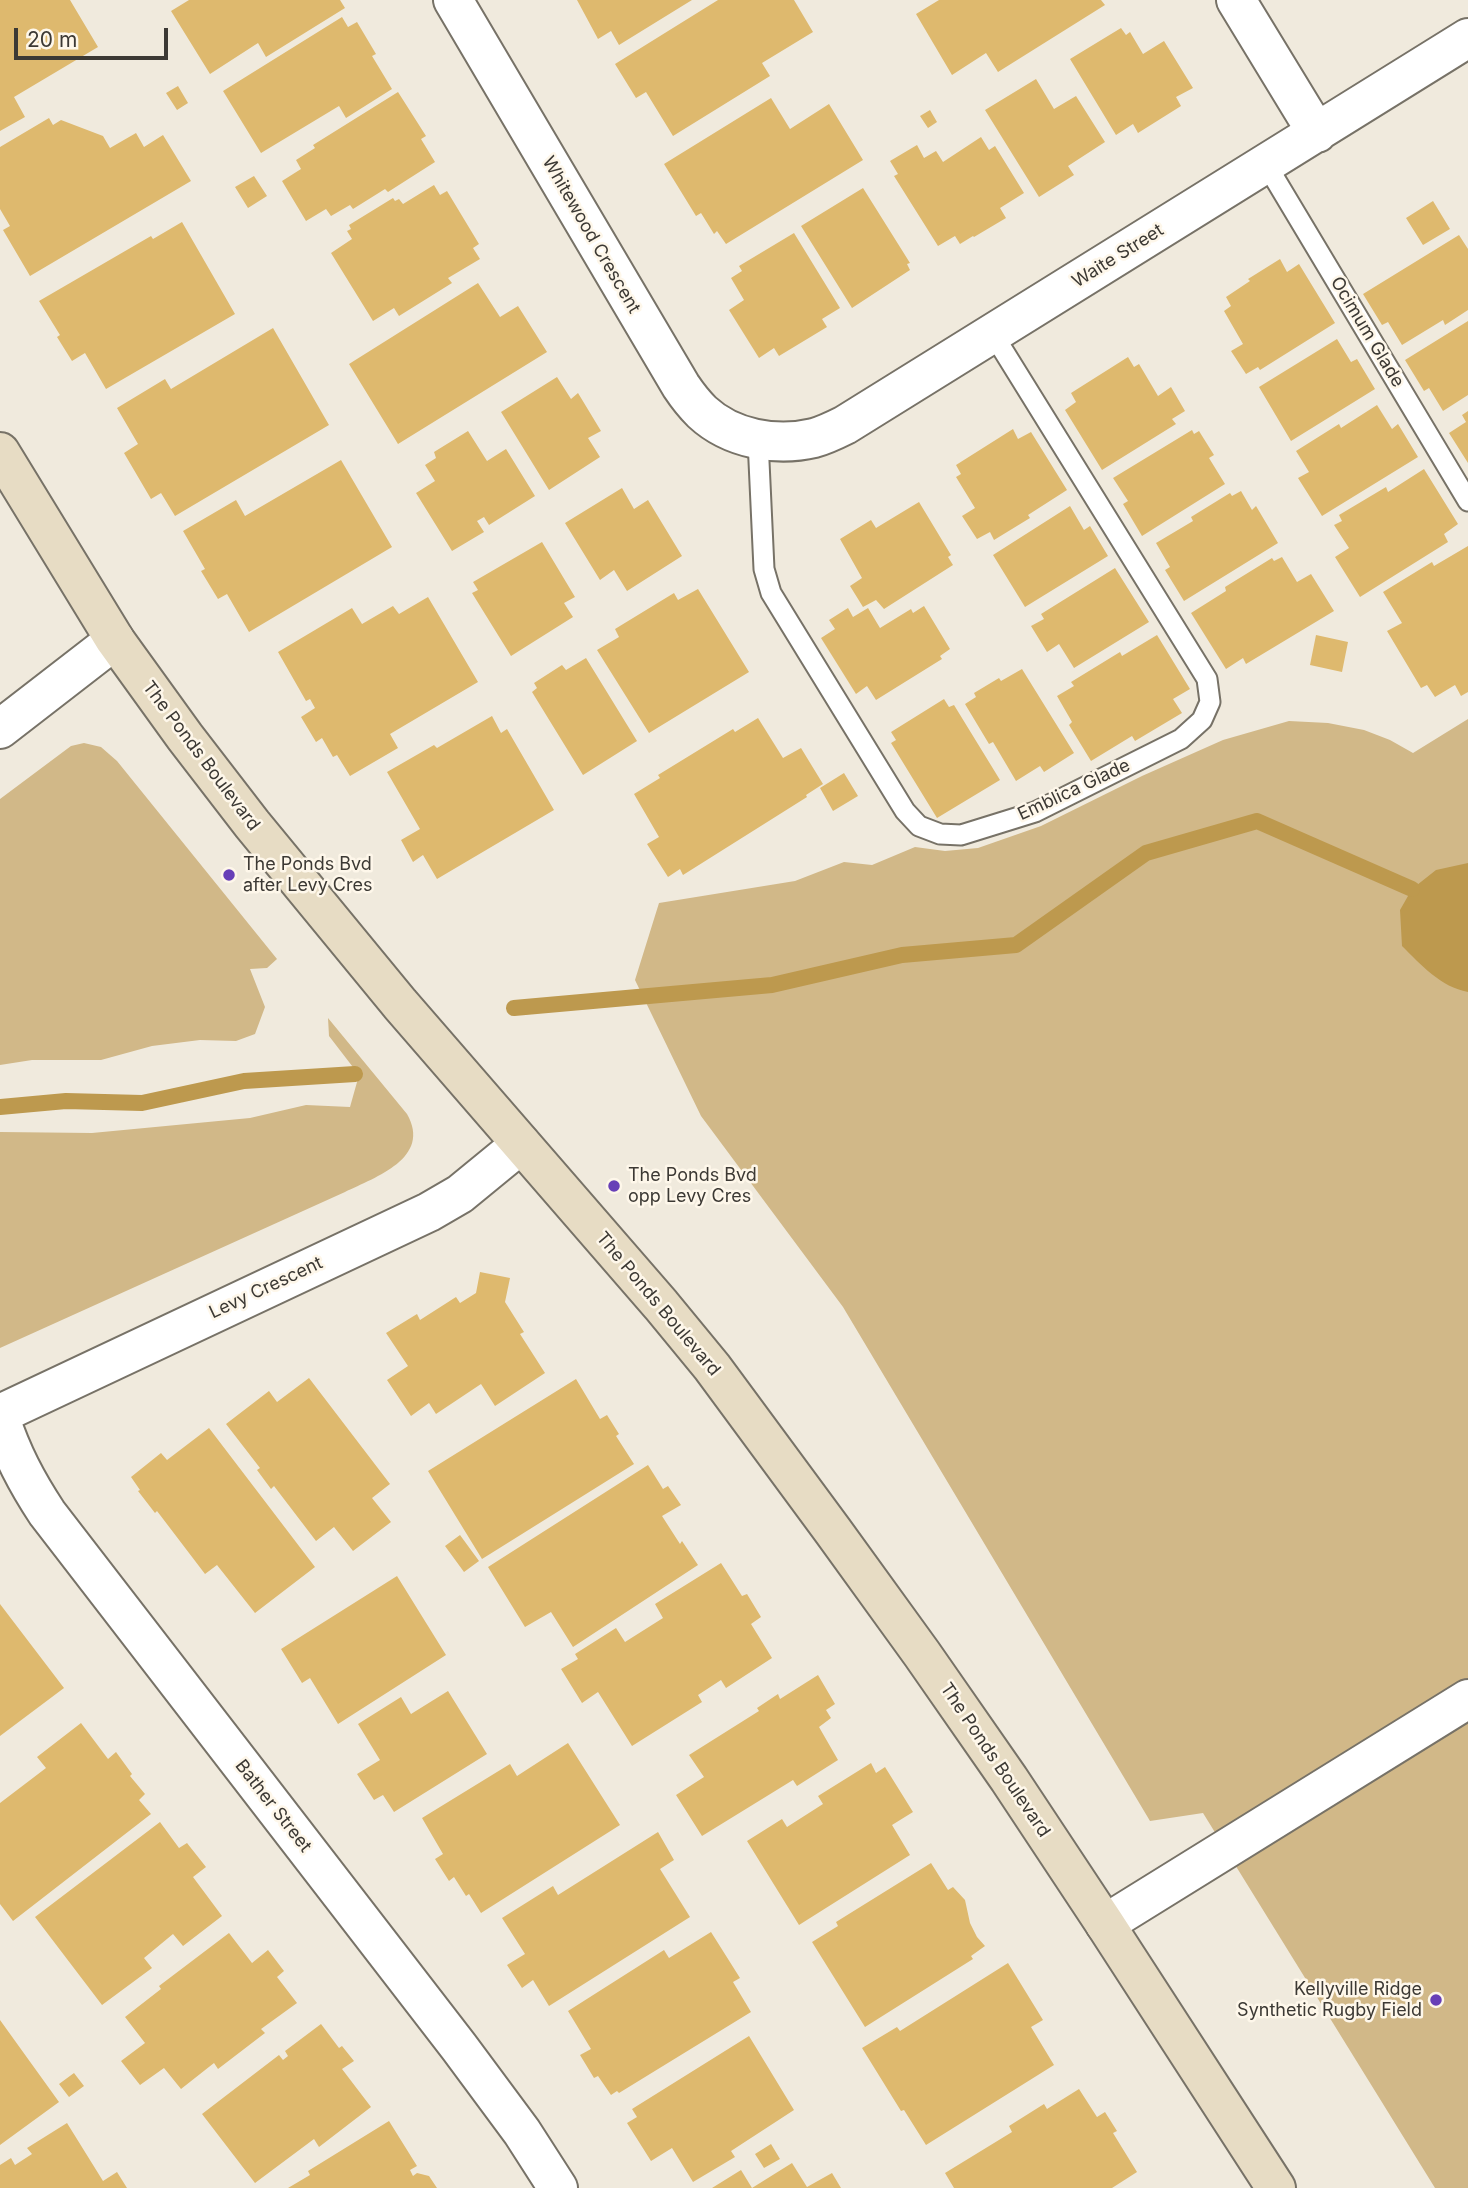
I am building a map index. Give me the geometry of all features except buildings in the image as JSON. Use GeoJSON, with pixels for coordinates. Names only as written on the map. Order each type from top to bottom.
{"type":"FeatureCollection","features":[{"type":"Feature","properties":{"kind":"street","name":"Whitewood Crescent"},"geometry":{"type":"LineString","coordinates":[[453,0],[681,386],[702,412],[731,432],[758,440]]}},
{"type":"Feature","properties":{"kind":"street"},"geometry":{"type":"LineString","coordinates":[[1236,0],[1317,133]]}},
{"type":"Feature","properties":{"kind":"street","name":"Waite Street"},"geometry":{"type":"LineString","coordinates":[[758,440],[788,442],[816,438],[845,425],[1468,38]]}},
{"type":"Feature","properties":{"kind":"street","name":"The Ponds Boulevard"},"geometry":{"type":"LineString","coordinates":[[0,452],[115,640],[252,824],[400,1004],[712,1367],[922,1654],[1105,1924],[1276,2188]]}},
{"type":"Feature","properties":{"kind":"street"},"geometry":{"type":"LineString","coordinates":[[0,729],[115,640]]}},
{"type":"Feature","properties":{"kind":"street","name":"Levy Crescent"},"geometry":{"type":"LineString","coordinates":[[0,1416],[429,1212],[460,1194],[521,1144]]}},
{"type":"Feature","properties":{"kind":"street","name":"Bather Street"},"geometry":{"type":"LineString","coordinates":[[0,1416],[12,1453],[27,1484],[47,1513],[459,2047],[523,2132],[558,2188]]}},
{"type":"Feature","properties":{"kind":"street"},"geometry":{"type":"LineString","coordinates":[[1105,1924],[1468,1699]]}},
{"type":"Feature","properties":{"kind":"lane","name":"Ocimum Glade"},"geometry":{"type":"LineString","coordinates":[[1266,164],[1468,501]]}},
{"type":"Feature","properties":{"kind":"lane","name":"Emblica Glade"},"geometry":{"type":"LineString","coordinates":[[758,440],[764,569],[771,593],[905,811],[919,826],[940,834],[961,835],[1035,812],[1181,739],[1202,720],[1210,702],[1207,679],[993,334]]}},
{"type":"Feature","properties":{"kind":"shaded area"},"geometry":{"type":"Polygon","coordinates":[[[1468,719],[1468,2188],[1435,2188],[1203,1813],[1150,1821],[843,1307],[701,1116],[635,980],[659,903],[795,881],[844,862],[872,865],[915,847],[945,851],[978,848],[1041,826],[1223,740],[1289,721],[1328,723],[1364,730],[1413,753],[1468,719]]]}},
{"type":"Feature","properties":{"kind":"shaded area"},"geometry":{"type":"Polygon","coordinates":[[[84,743],[101,747],[117,761],[277,959],[267,968],[250,969],[265,1007],[255,1034],[236,1041],[200,1040],[152,1046],[101,1060],[32,1060],[0,1065],[0,799],[71,746],[84,743]]]}},
{"type":"Feature","properties":{"kind":"shaded area"},"geometry":{"type":"Polygon","coordinates":[[[1468,863],[1468,992],[1440,980],[1402,946],[1400,910],[1412,889],[1436,870],[1468,863]]]}},
{"type":"Feature","properties":{"kind":"shaded area"},"geometry":{"type":"Polygon","coordinates":[[[328,1018],[407,1114],[413,1129],[412,1143],[407,1154],[397,1164],[371,1180],[0,1348],[0,1132],[92,1133],[250,1118],[306,1105],[350,1107],[359,1075],[329,1036],[328,1018]]]}},
{"type":"Feature","properties":{"kind":"waterway"},"geometry":{"type":"LineString","coordinates":[[514,1008],[772,985],[902,955],[1016,945],[1146,853],[1257,821],[1412,889]]}},
{"type":"Feature","properties":{"kind":"waterway"},"geometry":{"type":"LineString","coordinates":[[0,1107],[66,1101],[142,1103],[244,1081],[355,1074]]}},
{"type":"Feature","properties":{"kind":"place","name":"The Ponds Bvd after Levy Cres"},"geometry":{"type":"Point","coordinates":[229,875]}},
{"type":"Feature","properties":{"kind":"place","name":"The Ponds Bvd opp Levy Cres"},"geometry":{"type":"Point","coordinates":[614,1186]}},
{"type":"Feature","properties":{"kind":"place","name":"Kellyville Ridge Synthetic Rugby Field"},"geometry":{"type":"Point","coordinates":[1436,2000]}}]}
